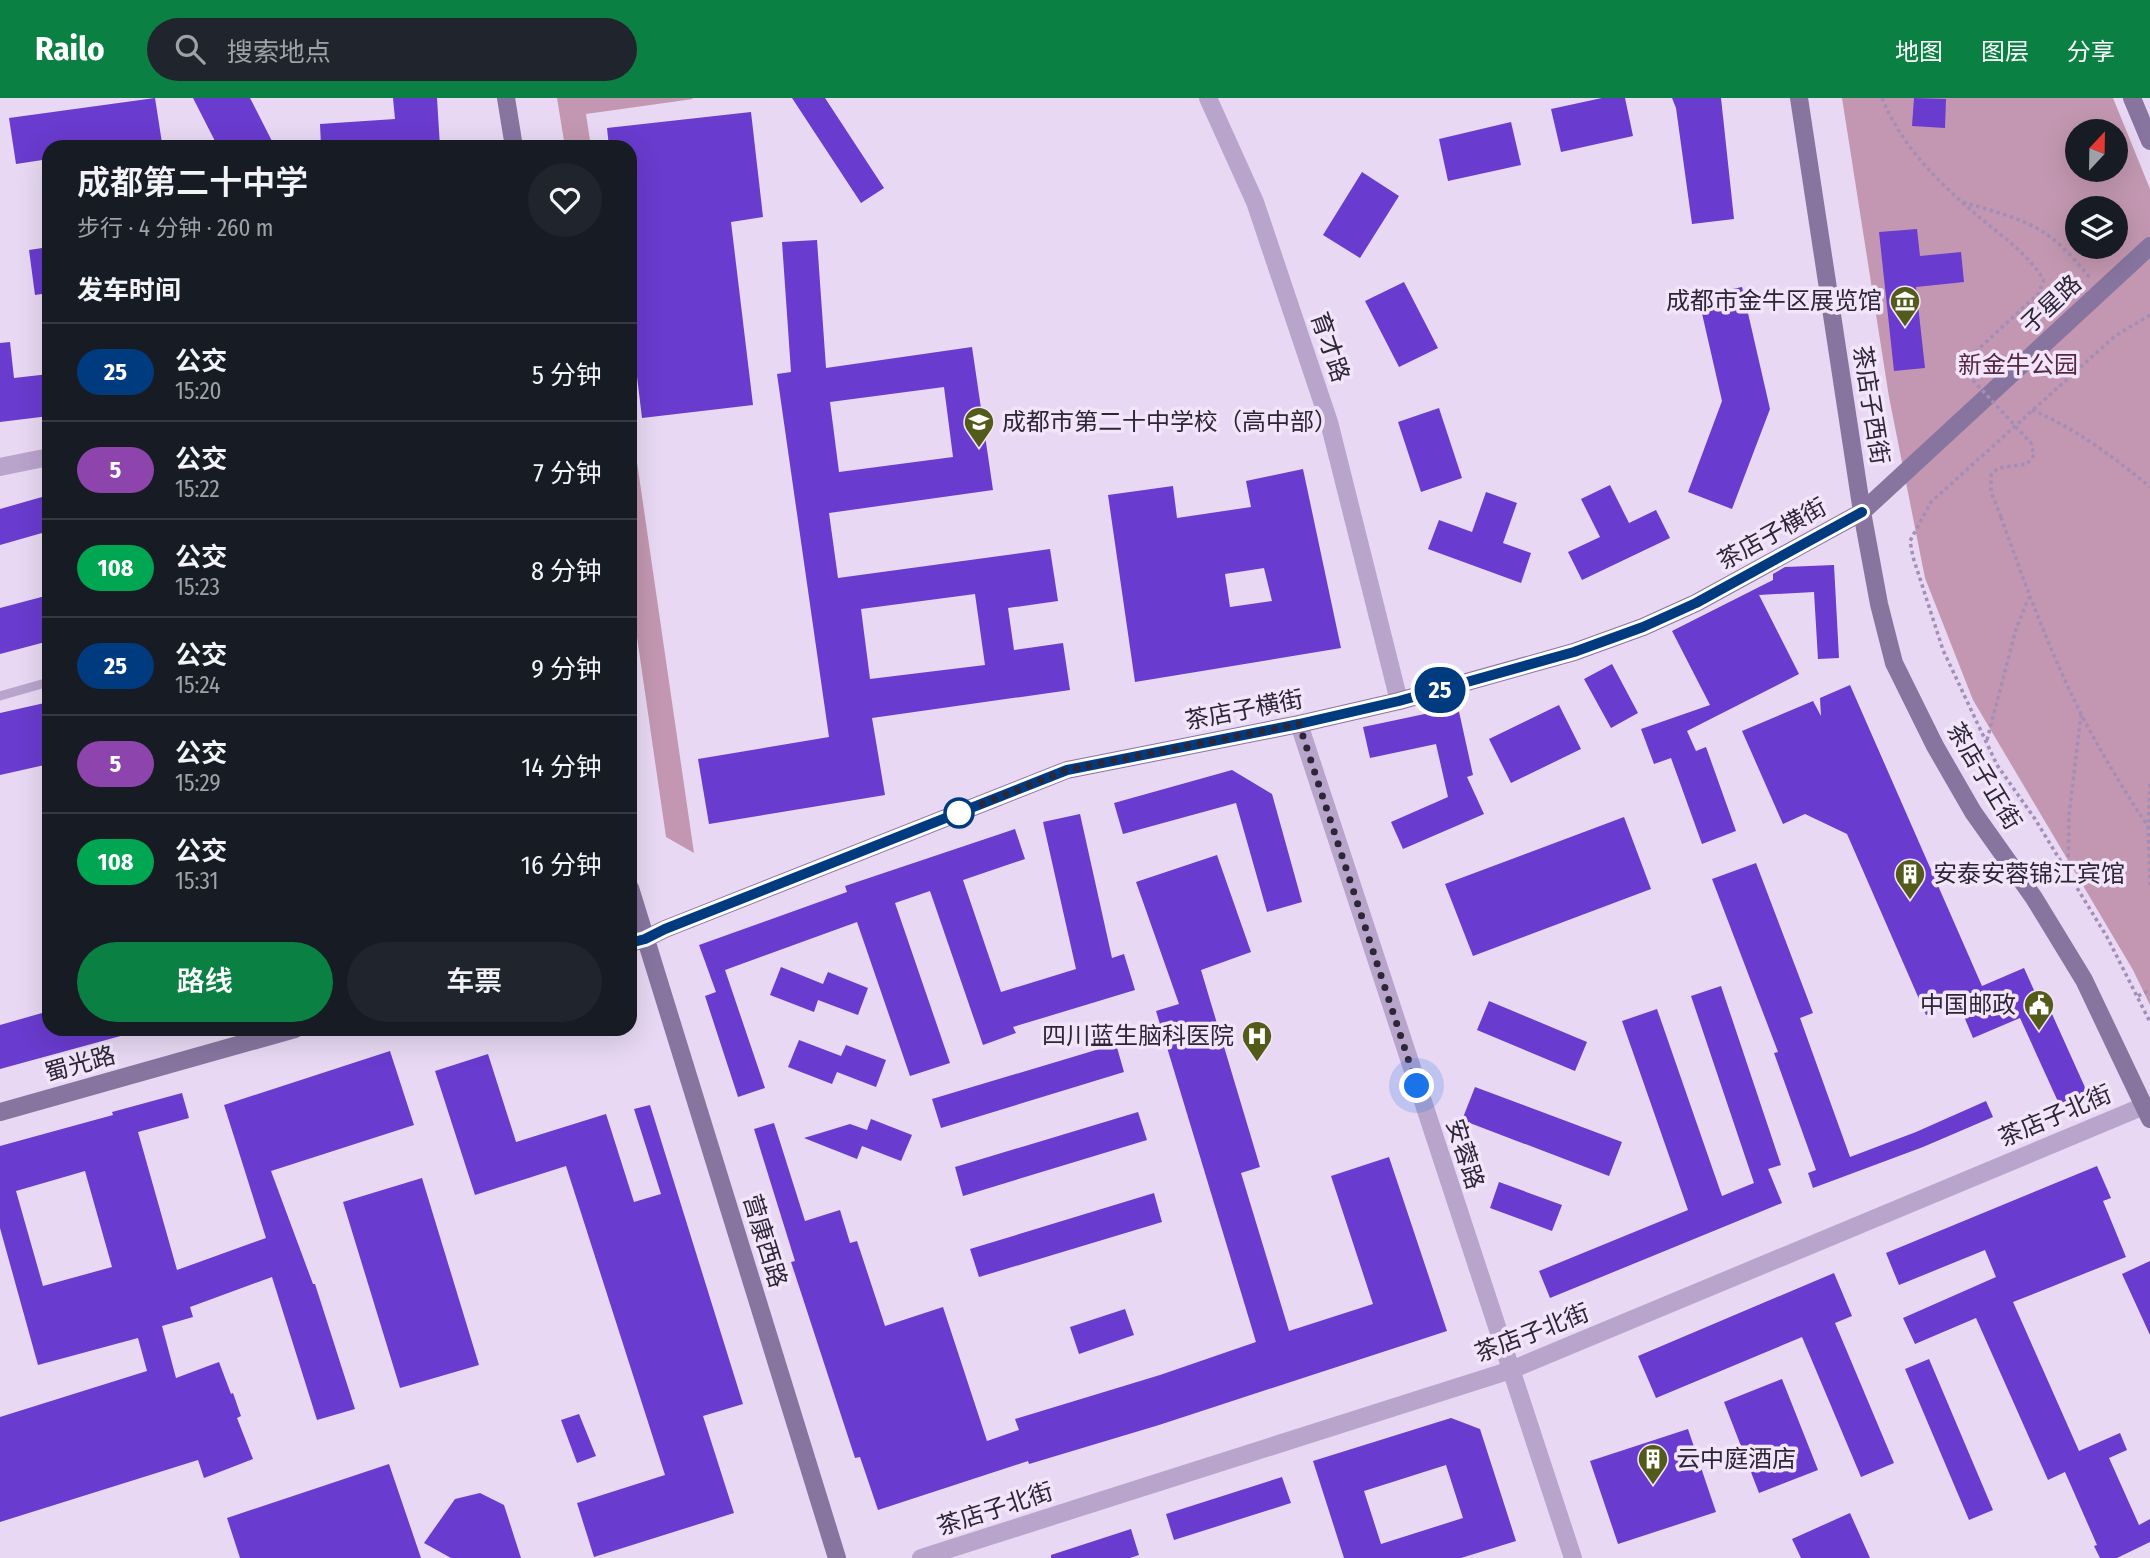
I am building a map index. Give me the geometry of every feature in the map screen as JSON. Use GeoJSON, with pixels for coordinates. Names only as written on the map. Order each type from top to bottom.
{"type":"FeatureCollection","features":[{"type":"Feature","properties":{"kind":"street"},"geometry":{"type":"LineString","coordinates":[[506,98],[513,140]]}},
{"type":"Feature","properties":{"kind":"street","name":"育才路"},"geometry":{"type":"LineString","coordinates":[[1208,98],[1255,202],[1329,422],[1399,701]]}},
{"type":"Feature","properties":{"kind":"street","name":"茶店子西街"},"geometry":{"type":"LineString","coordinates":[[1799,98],[1862,512]]}},
{"type":"Feature","properties":{"kind":"street"},"geometry":{"type":"LineString","coordinates":[[2132,98],[2148,133]]}},
{"type":"Feature","properties":{"kind":"street","name":"子星路"},"geometry":{"type":"LineString","coordinates":[[1862,512],[2150,246]]}},
{"type":"Feature","properties":{"kind":"street"},"geometry":{"type":"LineString","coordinates":[[0,467],[42,458]]}},
{"type":"Feature","properties":{"kind":"street","name":"茶店子横街"},"geometry":{"type":"LineString","coordinates":[[637,941],[1067,770],[1299,724],[1399,701],[1574,652],[1643,627],[1696,603],[1862,512]]}},
{"type":"Feature","properties":{"kind":"street","name":"茶店子正街"},"geometry":{"type":"LineString","coordinates":[[1862,512],[1879,604],[1894,663],[1935,746],[1973,812],[2034,898],[2084,980],[2147,1113]]}},
{"type":"Feature","properties":{"kind":"street","name":"安蓉路"},"geometry":{"type":"LineString","coordinates":[[1299,724],[1573,1558]]}},
{"type":"Feature","properties":{"kind":"street","name":"营康西路"},"geometry":{"type":"LineString","coordinates":[[637,941],[837,1558]]}},
{"type":"Feature","properties":{"kind":"street","name":"蜀光路"},"geometry":{"type":"LineString","coordinates":[[0,1112],[270,1036]]}},
{"type":"Feature","properties":{"kind":"street","name":"茶店子北街"},"geometry":{"type":"LineString","coordinates":[[920,1558],[1511,1370],[2147,1113]]}},
{"type":"Feature","properties":{"kind":"lane"},"geometry":{"type":"LineString","coordinates":[[0,696],[42,684]]}},
{"type":"Feature","properties":{"kind":"path"},"geometry":{"type":"LineString","coordinates":[[1881,98],[1892,124],[1914,154],[1960,201],[2034,264],[2044,280],[2038,294],[1972,355],[1969,376],[2031,443],[2034,456],[2027,464],[1998,468],[1991,475],[1991,492],[2029,597],[2071,694],[2122,787],[2149,828]]}},
{"type":"Feature","properties":{"kind":"path"},"geometry":{"type":"LineString","coordinates":[[1960,201],[2010,216],[2040,230],[2068,253],[2101,291]]}},
{"type":"Feature","properties":{"kind":"path"},"geometry":{"type":"LineString","coordinates":[[2150,315],[2115,336],[1931,502],[1910,541],[1943,650],[1997,765],[2107,937],[2150,1022]]}},
{"type":"Feature","properties":{"kind":"path"},"geometry":{"type":"LineString","coordinates":[[2032,410],[2080,436],[2150,487]]}},
{"type":"Feature","properties":{"kind":"path"},"geometry":{"type":"LineString","coordinates":[[1986,742],[2016,629],[2029,597]]}},
{"type":"Feature","properties":{"kind":"path"},"geometry":{"type":"LineString","coordinates":[[2068,874],[2069,815],[2081,713]]}},
{"type":"Feature","properties":{"kind":"path"},"geometry":{"type":"LineString","coordinates":[[2150,784],[2150,885]]}},
{"type":"Feature","properties":{"kind":"path"},"geometry":{"type":"LineString","coordinates":[[2138,996],[2150,990]]}},
{"type":"Feature","properties":{"kind":"green space"},"geometry":{"type":"Polygon","coordinates":[[[557,98],[693,99],[586,114],[590,140],[564,140],[557,98]]]}},
{"type":"Feature","properties":{"kind":"green space","name":"新金牛公园"},"geometry":{"type":"Polygon","coordinates":[[[1842,98],[2113,98],[2122,119],[2065,119],[2065,182],[2128,182],[2128,135],[2150,189],[2150,1005],[2133,970],[1973,700],[1925,578],[1889,397],[1842,98]]]}},
{"type":"Feature","properties":{"kind":"green space"},"geometry":{"type":"Polygon","coordinates":[[[637,462],[694,853],[666,837],[637,637],[637,462]]]}},
{"type":"Feature","properties":{"kind":"building"},"geometry":{"type":"Polygon","coordinates":[[[155,98],[162,140],[42,140],[42,160],[16,164],[9,118],[155,98]]]}},
{"type":"Feature","properties":{"kind":"building"},"geometry":{"type":"Polygon","coordinates":[[[193,98],[250,98],[271,140],[214,140],[193,98]]]}},
{"type":"Feature","properties":{"kind":"building"},"geometry":{"type":"Polygon","coordinates":[[[393,98],[437,98],[440,140],[321,140],[320,124],[395,119],[393,98]]]}},
{"type":"Feature","properties":{"kind":"building"},"geometry":{"type":"Polygon","coordinates":[[[792,98],[825,98],[884,188],[861,203],[792,98]]]}},
{"type":"Feature","properties":{"kind":"building"},"geometry":{"type":"Polygon","coordinates":[[[1602,98],[1625,98],[1633,136],[1561,152],[1551,109],[1602,98]]]}},
{"type":"Feature","properties":{"kind":"building"},"geometry":{"type":"Polygon","coordinates":[[[1672,98],[1721,98],[1734,219],[1692,224],[1676,108],[1672,98]]]}},
{"type":"Feature","properties":{"kind":"building"},"geometry":{"type":"Polygon","coordinates":[[[1914,98],[1946,99],[1945,128],[1912,126],[1914,98]]]}},
{"type":"Feature","properties":{"kind":"building"},"geometry":{"type":"Polygon","coordinates":[[[751,112],[763,217],[731,222],[753,405],[642,418],[637,376],[637,140],[608,140],[607,128],[751,112]]]}},
{"type":"Feature","properties":{"kind":"building"},"geometry":{"type":"Polygon","coordinates":[[[1511,122],[1521,165],[1448,181],[1439,139],[1511,122]]]}},
{"type":"Feature","properties":{"kind":"building"},"geometry":{"type":"Polygon","coordinates":[[[1362,172],[1399,196],[1360,258],[1323,235],[1362,172]]]}},
{"type":"Feature","properties":{"kind":"building","name":"成都市金牛区展览馆"},"geometry":{"type":"Polygon","coordinates":[[[1917,229],[1920,256],[1961,252],[1964,282],[1916,287],[1925,368],[1894,371],[1879,232],[1917,229]]]}},
{"type":"Feature","properties":{"kind":"building"},"geometry":{"type":"Polygon","coordinates":[[[817,240],[826,368],[972,347],[993,490],[829,513],[838,578],[1050,549],[1058,601],[1008,608],[1014,650],[1063,643],[1070,690],[872,718],[885,795],[709,824],[698,759],[829,737],[777,374],[791,372],[782,242],[817,240]],[[944,387],[830,402],[839,472],[953,457],[944,387]],[[975,594],[861,609],[870,679],[985,665],[975,594]]]}},
{"type":"Feature","properties":{"kind":"building"},"geometry":{"type":"Polygon","coordinates":[[[42,248],[42,294],[35,295],[29,250],[42,248]]]}},
{"type":"Feature","properties":{"kind":"building"},"geometry":{"type":"Polygon","coordinates":[[[1404,282],[1438,348],[1399,367],[1365,301],[1404,282]]]}},
{"type":"Feature","properties":{"kind":"building"},"geometry":{"type":"Polygon","coordinates":[[[1742,287],[1770,409],[1732,509],[1688,492],[1722,401],[1698,296],[1742,287]]]}},
{"type":"Feature","properties":{"kind":"building"},"geometry":{"type":"Polygon","coordinates":[[[10,342],[14,378],[42,375],[42,417],[0,422],[0,343],[10,342]]]}},
{"type":"Feature","properties":{"kind":"building"},"geometry":{"type":"Polygon","coordinates":[[[1439,408],[1462,478],[1421,492],[1398,422],[1439,408]]]}},
{"type":"Feature","properties":{"kind":"building"},"geometry":{"type":"Polygon","coordinates":[[[1303,469],[1341,648],[1135,682],[1108,495],[1173,486],[1177,518],[1251,507],[1246,481],[1303,469]],[[1264,568],[1225,574],[1230,607],[1272,601],[1264,568]]]}},
{"type":"Feature","properties":{"kind":"building"},"geometry":{"type":"Polygon","coordinates":[[[1610,485],[1629,523],[1656,510],[1670,538],[1582,580],[1568,552],[1600,537],[1581,499],[1610,485]]]}},
{"type":"Feature","properties":{"kind":"building"},"geometry":{"type":"Polygon","coordinates":[[[1486,492],[1517,503],[1503,543],[1531,553],[1521,583],[1428,549],[1439,520],[1472,532],[1486,492]]]}},
{"type":"Feature","properties":{"kind":"building"},"geometry":{"type":"Polygon","coordinates":[[[42,497],[42,533],[0,545],[0,509],[42,497]]]}},
{"type":"Feature","properties":{"kind":"building"},"geometry":{"type":"Polygon","coordinates":[[[1834,565],[1839,658],[1818,659],[1814,592],[1759,595],[1799,674],[1687,731],[1696,751],[1706,747],[1736,831],[1702,844],[1671,758],[1654,764],[1641,729],[1710,705],[1672,631],[1773,580],[1773,574],[1785,567],[1834,565]]]}},
{"type":"Feature","properties":{"kind":"building"},"geometry":{"type":"Polygon","coordinates":[[[42,597],[42,643],[0,654],[0,608],[42,597]]]}},
{"type":"Feature","properties":{"kind":"building"},"geometry":{"type":"Polygon","coordinates":[[[1612,664],[1638,713],[1611,728],[1584,679],[1612,664]]]}},
{"type":"Feature","properties":{"kind":"building","name":"安泰安蓉锦江宾馆"},"geometry":{"type":"Polygon","coordinates":[[[1850,685],[1982,986],[2024,968],[2046,1017],[2052,1014],[2088,1094],[2060,1106],[2020,1018],[1973,1038],[1958,1002],[1926,1015],[1847,834],[1805,814],[1783,824],[1742,731],[1813,701],[1821,716],[1820,698],[1850,685]]]}},
{"type":"Feature","properties":{"kind":"building"},"geometry":{"type":"Polygon","coordinates":[[[42,704],[42,766],[0,775],[0,713],[42,704]]]}},
{"type":"Feature","properties":{"kind":"building"},"geometry":{"type":"Polygon","coordinates":[[[1559,705],[1581,749],[1511,783],[1489,739],[1559,705]]]}},
{"type":"Feature","properties":{"kind":"building"},"geometry":{"type":"Polygon","coordinates":[[[1458,707],[1473,775],[1467,777],[1484,814],[1403,849],[1391,822],[1448,797],[1436,744],[1370,758],[1363,727],[1458,707]]]}},
{"type":"Feature","properties":{"kind":"building"},"geometry":{"type":"Polygon","coordinates":[[[1232,770],[1272,794],[1302,902],[1267,912],[1236,803],[1123,834],[1114,803],[1232,770]]]}},
{"type":"Feature","properties":{"kind":"building"},"geometry":{"type":"Polygon","coordinates":[[[1080,814],[1112,958],[1124,954],[1135,990],[1013,1027],[1016,1033],[983,1045],[930,891],[895,903],[950,1063],[910,1076],[857,922],[725,970],[765,1088],[738,1097],[705,996],[716,992],[699,945],[847,892],[845,886],[1015,829],[1025,859],[963,880],[1001,992],[1076,969],[1043,822],[1080,814]]]}},
{"type":"Feature","properties":{"kind":"building"},"geometry":{"type":"Polygon","coordinates":[[[1624,817],[1651,889],[1473,956],[1445,884],[1624,817]]]}},
{"type":"Feature","properties":{"kind":"building"},"geometry":{"type":"Polygon","coordinates":[[[1217,855],[1251,952],[1201,970],[1260,1167],[1241,1173],[1289,1331],[1373,1304],[1331,1176],[1389,1157],[1447,1331],[1159,1425],[1029,1464],[1028,1461],[878,1510],[860,1457],[855,1458],[791,1262],[795,1261],[754,1129],[774,1123],[805,1221],[840,1210],[850,1243],[857,1241],[885,1326],[943,1307],[987,1441],[1019,1430],[1015,1419],[1160,1375],[1256,1342],[1156,1011],[1179,1004],[1136,882],[1217,855]]]}},
{"type":"Feature","properties":{"kind":"building"},"geometry":{"type":"Polygon","coordinates":[[[1756,863],[1813,1013],[1800,1018],[1850,1157],[1986,1101],[1993,1117],[1923,1147],[1813,1188],[1808,1173],[1816,1170],[1774,1053],[1778,1052],[1712,879],[1756,863]]]}},
{"type":"Feature","properties":{"kind":"building"},"geometry":{"type":"Polygon","coordinates":[[[781,967],[823,984],[828,972],[868,988],[858,1015],[818,1000],[814,1012],[770,995],[781,967]]]}},
{"type":"Feature","properties":{"kind":"building"},"geometry":{"type":"Polygon","coordinates":[[[1721,986],[1781,1165],[1768,1169],[1782,1203],[1550,1298],[1539,1271],[1688,1210],[1622,1021],[1657,1009],[1722,1196],[1754,1183],[1691,996],[1721,986]]]}},
{"type":"Feature","properties":{"kind":"building"},"geometry":{"type":"Polygon","coordinates":[[[1489,1001],[1587,1042],[1575,1071],[1477,1030],[1489,1001]]]}},
{"type":"Feature","properties":{"kind":"building"},"geometry":{"type":"Polygon","coordinates":[[[42,1013],[42,1036],[121,1036],[0,1069],[0,1025],[42,1013]]]}},
{"type":"Feature","properties":{"kind":"building"},"geometry":{"type":"Polygon","coordinates":[[[799,1040],[841,1056],[846,1045],[886,1060],[876,1087],[837,1072],[832,1084],[788,1067],[799,1040]]]}},
{"type":"Feature","properties":{"kind":"building"},"geometry":{"type":"Polygon","coordinates":[[[1116,1044],[1124,1072],[941,1128],[932,1099],[1116,1044]]]}},
{"type":"Feature","properties":{"kind":"building"},"geometry":{"type":"Polygon","coordinates":[[[390,1051],[414,1125],[271,1171],[315,1284],[355,1409],[317,1420],[272,1277],[190,1307],[193,1317],[162,1326],[176,1378],[219,1362],[231,1394],[233,1393],[241,1416],[237,1418],[253,1459],[204,1478],[198,1460],[0,1522],[0,1417],[147,1371],[138,1338],[38,1365],[0,1228],[0,1146],[182,1093],[189,1118],[138,1132],[177,1270],[266,1238],[224,1105],[390,1051]],[[85,1171],[16,1191],[43,1286],[112,1267],[85,1171]]]}},
{"type":"Feature","properties":{"kind":"building"},"geometry":{"type":"Polygon","coordinates":[[[488,1054],[516,1142],[606,1114],[634,1202],[661,1194],[634,1109],[650,1105],[743,1404],[703,1416],[734,1513],[594,1557],[577,1503],[665,1475],[566,1166],[475,1195],[435,1071],[488,1054]]]}},
{"type":"Feature","properties":{"kind":"building"},"geometry":{"type":"Polygon","coordinates":[[[1475,1087],[1622,1142],[1609,1176],[1462,1120],[1475,1087]]]}},
{"type":"Feature","properties":{"kind":"building"},"geometry":{"type":"Polygon","coordinates":[[[1138,1112],[1147,1140],[963,1196],[955,1167],[1138,1112]]]}},
{"type":"Feature","properties":{"kind":"building"},"geometry":{"type":"Polygon","coordinates":[[[871,1119],[912,1135],[901,1161],[862,1146],[857,1159],[804,1138],[850,1124],[867,1130],[871,1119]]]}},
{"type":"Feature","properties":{"kind":"building"},"geometry":{"type":"Polygon","coordinates":[[[2097,1166],[2111,1198],[2103,1201],[2126,1257],[2013,1302],[2079,1451],[2120,1433],[2127,1450],[2109,1458],[2139,1525],[2150,1519],[2150,1542],[2117,1558],[2100,1558],[2094,1546],[2097,1545],[2065,1472],[2048,1480],[1976,1318],[1915,1344],[1903,1318],[1996,1277],[1985,1250],[1899,1285],[1886,1253],[2097,1166]]]}},
{"type":"Feature","properties":{"kind":"building"},"geometry":{"type":"Polygon","coordinates":[[[422,1178],[479,1365],[400,1388],[343,1202],[422,1178]]]}},
{"type":"Feature","properties":{"kind":"building"},"geometry":{"type":"Polygon","coordinates":[[[1499,1182],[1562,1205],[1552,1231],[1490,1208],[1499,1182]]]}},
{"type":"Feature","properties":{"kind":"building"},"geometry":{"type":"Polygon","coordinates":[[[1154,1193],[1162,1222],[979,1277],[970,1249],[1154,1193]]]}},
{"type":"Feature","properties":{"kind":"building"},"geometry":{"type":"Polygon","coordinates":[[[2150,1261],[2150,1335],[2122,1274],[2150,1261]]]}},
{"type":"Feature","properties":{"kind":"building"},"geometry":{"type":"Polygon","coordinates":[[[1834,1273],[1852,1316],[1835,1323],[1894,1463],[1861,1477],[1802,1337],[1656,1398],[1638,1356],[1834,1273]]]}},
{"type":"Feature","properties":{"kind":"building"},"geometry":{"type":"Polygon","coordinates":[[[1125,1309],[1134,1335],[1079,1354],[1070,1327],[1125,1309]]]}},
{"type":"Feature","properties":{"kind":"building"},"geometry":{"type":"Polygon","coordinates":[[[1929,1359],[1993,1510],[1969,1520],[1905,1369],[1929,1359]]]}},
{"type":"Feature","properties":{"kind":"building"},"geometry":{"type":"Polygon","coordinates":[[[1782,1379],[1818,1470],[1759,1493],[1724,1402],[1782,1379]]]}},
{"type":"Feature","properties":{"kind":"building"},"geometry":{"type":"Polygon","coordinates":[[[579,1414],[596,1456],[577,1463],[561,1420],[579,1414]]]}},
{"type":"Feature","properties":{"kind":"building"},"geometry":{"type":"Polygon","coordinates":[[[1451,1418],[1480,1429],[1516,1541],[1461,1558],[1344,1558],[1313,1461],[1451,1418]],[[1446,1465],[1364,1491],[1381,1544],[1463,1518],[1446,1465]]]}},
{"type":"Feature","properties":{"kind":"building","name":"云中庭酒店"},"geometry":{"type":"Polygon","coordinates":[[[1688,1429],[1716,1512],[1618,1544],[1590,1461],[1688,1429]]]}},
{"type":"Feature","properties":{"kind":"building"},"geometry":{"type":"Polygon","coordinates":[[[389,1464],[421,1558],[240,1558],[227,1518],[389,1464]]]}},
{"type":"Feature","properties":{"kind":"building"},"geometry":{"type":"Polygon","coordinates":[[[1282,1477],[1291,1503],[1174,1540],[1166,1514],[1282,1477]]]}},
{"type":"Feature","properties":{"kind":"building"},"geometry":{"type":"Polygon","coordinates":[[[480,1493],[504,1505],[521,1558],[451,1558],[424,1543],[455,1499],[480,1493]]]}},
{"type":"Feature","properties":{"kind":"building"},"geometry":{"type":"Polygon","coordinates":[[[1850,1513],[1870,1558],[1801,1558],[1792,1539],[1850,1513]]]}},
{"type":"Feature","properties":{"kind":"building"},"geometry":{"type":"Polygon","coordinates":[[[1131,1529],[1139,1555],[1130,1558],[1051,1558],[1051,1555],[1131,1529]]]}},
{"type":"Feature","properties":{"kind":"bus line","name":"25"},"geometry":{"type":"LineString","coordinates":[[637,941],[1067,770],[1299,724],[1399,701],[1574,652],[1643,627],[1696,603],[1862,512]]}},
{"type":"Feature","properties":{"kind":"place","name":"成都市金牛区展览馆"},"geometry":{"type":"Point","coordinates":[1905,328]}},
{"type":"Feature","properties":{"kind":"place","name":"成都市第二十中学校（高中部）"},"geometry":{"type":"Point","coordinates":[979,449]}},
{"type":"Feature","properties":{"kind":"place","name":"安泰安蓉锦江宾馆"},"geometry":{"type":"Point","coordinates":[1910,901]}},
{"type":"Feature","properties":{"kind":"place","name":"中国邮政"},"geometry":{"type":"Point","coordinates":[2039,1032]}},
{"type":"Feature","properties":{"kind":"place","name":"四川蓝生脑科医院"},"geometry":{"type":"Point","coordinates":[1257,1063]}},
{"type":"Feature","properties":{"kind":"place","name":"云中庭酒店"},"geometry":{"type":"Point","coordinates":[1653,1486]}},
{"type":"Feature","properties":{"kind":"route"},"geometry":{"type":"LineString","coordinates":[[959,813],[1067,770],[1299,724],[1417,1086]]}}]}
